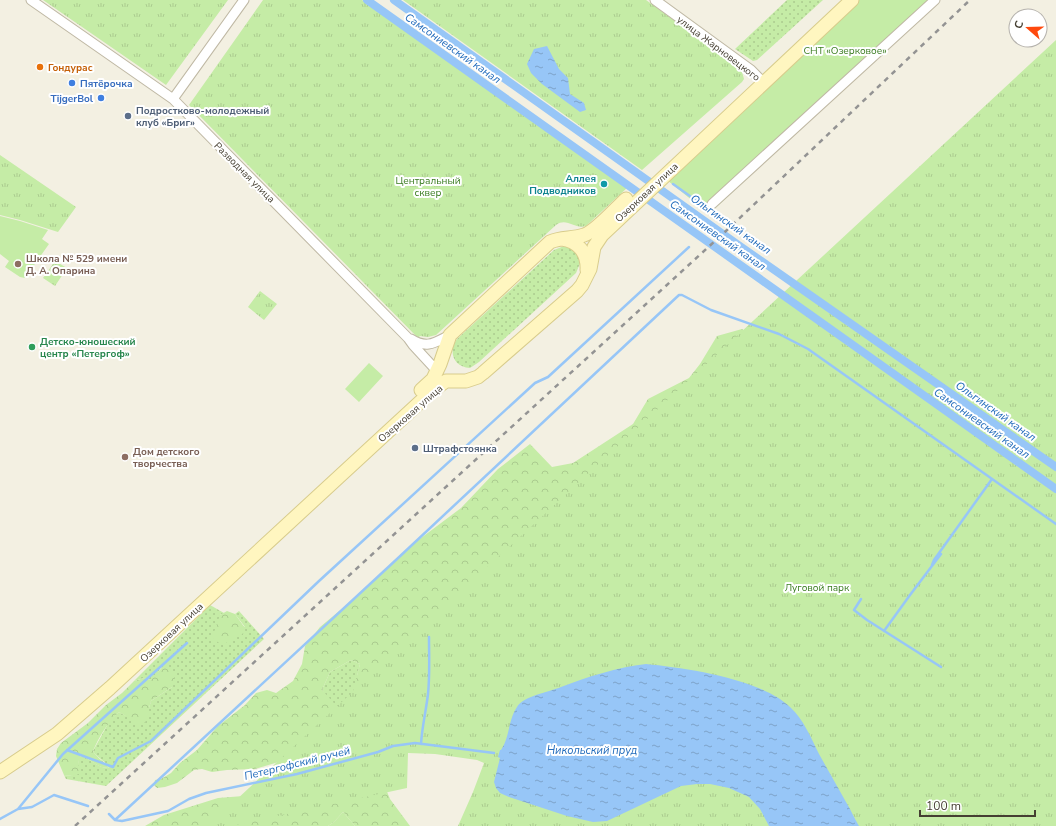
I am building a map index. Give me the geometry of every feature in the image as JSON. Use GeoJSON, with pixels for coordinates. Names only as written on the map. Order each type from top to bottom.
{"type":"FeatureCollection","features":[{"type":"Feature","properties":{"kind":"street","name":"Разводная улица"},"geometry":{"type":"LineString","coordinates":[[31,0],[173,99],[408,338],[437,371]]}},
{"type":"Feature","properties":{"kind":"street"},"geometry":{"type":"LineString","coordinates":[[173,99],[244,0]]}},
{"type":"Feature","properties":{"kind":"street","name":"улица Жарновецкого"},"geometry":{"type":"LineString","coordinates":[[655,0],[704,35],[761,80]]}},
{"type":"Feature","properties":{"kind":"street","name":"Озерковая улица"},"geometry":{"type":"LineString","coordinates":[[761,80],[840,0]]}},
{"type":"Feature","properties":{"kind":"street","name":"Озерковая улица"},"geometry":{"type":"LineString","coordinates":[[408,338],[426,345],[438,342],[450,335],[550,242],[589,233],[630,201],[761,80],[852,0]]}},
{"type":"Feature","properties":{"kind":"street"},"geometry":{"type":"LineString","coordinates":[[712,204],[935,0]]}},
{"type":"Feature","properties":{"kind":"street","name":"Озерковая улица"},"geometry":{"type":"LineString","coordinates":[[0,772],[57,734],[94,702],[432,391],[446,381],[472,379],[478,377],[488,370],[525,335],[577,291],[592,264],[593,251],[597,240],[630,201]]}},
{"type":"Feature","properties":{"kind":"street"},"geometry":{"type":"LineString","coordinates":[[558,239],[569,240],[579,246],[582,250],[588,267],[586,277]]}},
{"type":"Feature","properties":{"kind":"street","name":"Озерковая улица"},"geometry":{"type":"LineString","coordinates":[[0,763],[54,727],[74,710],[429,383],[437,371],[450,335]]}},
{"type":"Feature","properties":{"kind":"street"},"geometry":{"type":"LineString","coordinates":[[437,371],[446,381]]}},
{"type":"Feature","properties":{"kind":"green space"},"geometry":{"type":"Polygon","coordinates":[[[43,0],[228,0],[166,85],[43,0]]]}},
{"type":"Feature","properties":{"kind":"green space","name":"Центральный сквер"},"geometry":{"type":"Polygon","coordinates":[[[263,0],[362,0],[628,187],[586,226],[582,227],[564,222],[556,225],[436,335],[428,337],[420,336],[418,338],[189,105],[263,0]]]}},
{"type":"Feature","properties":{"kind":"green space"},"geometry":{"type":"Polygon","coordinates":[[[403,0],[646,0],[741,68],[744,79],[642,170],[403,0]]]}},
{"type":"Feature","properties":{"kind":"green space"},"geometry":{"type":"Polygon","coordinates":[[[787,0],[823,0],[757,60],[753,61],[735,49],[787,0]]]}},
{"type":"Feature","properties":{"kind":"green space","name":"СНТ «Озерковое»"},"geometry":{"type":"Polygon","coordinates":[[[859,0],[940,0],[709,214],[667,180],[859,0]]]}},
{"type":"Feature","properties":{"kind":"green space","name":"Луговой парк"},"geometry":{"type":"Polygon","coordinates":[[[1056,40],[1056,826],[458,826],[484,763],[477,760],[435,754],[408,753],[407,788],[231,826],[208,826],[1048,48],[1056,40]]]}},
{"type":"Feature","properties":{"kind":"green space"},"geometry":{"type":"Polygon","coordinates":[[[0,155],[76,207],[58,232],[0,215],[0,155]]]}},
{"type":"Feature","properties":{"kind":"green space","name":"Школа № 529 имени Д. А. Опарина"},"geometry":{"type":"Polygon","coordinates":[[[0,216],[48,230],[42,239],[49,244],[25,278],[20,277],[5,267],[9,261],[0,254],[0,216]]]}},
{"type":"Feature","properties":{"kind":"green space"},"geometry":{"type":"Polygon","coordinates":[[[564,246],[572,249],[581,261],[576,273],[479,362],[470,368],[464,367],[456,362],[453,348],[457,339],[554,250],[564,246]]]}},
{"type":"Feature","properties":{"kind":"green space"},"geometry":{"type":"Polygon","coordinates":[[[55,261],[67,268],[55,286],[43,278],[55,261]]]}},
{"type":"Feature","properties":{"kind":"green space"},"geometry":{"type":"Polygon","coordinates":[[[260,291],[277,304],[264,320],[248,307],[260,291]]]}},
{"type":"Feature","properties":{"kind":"green space"},"geometry":{"type":"Polygon","coordinates":[[[742,329],[766,344],[352,695],[360,664],[351,660],[330,672],[322,690],[341,711],[282,761],[255,769],[212,772],[202,769],[194,770],[177,783],[157,788],[154,785],[155,780],[161,779],[171,773],[180,763],[197,750],[218,726],[245,705],[256,693],[267,690],[276,693],[293,681],[302,664],[305,646],[320,627],[413,544],[461,508],[498,469],[530,444],[552,467],[573,463],[633,424],[648,399],[689,378],[700,364],[717,336],[742,329]]]}},
{"type":"Feature","properties":{"kind":"green space"},"geometry":{"type":"Polygon","coordinates":[[[369,363],[383,376],[359,402],[345,389],[369,363]]]}},
{"type":"Feature","properties":{"kind":"green space"},"geometry":{"type":"Polygon","coordinates":[[[210,605],[224,613],[220,615],[245,627],[235,614],[239,611],[264,639],[106,786],[66,779],[64,775],[72,776],[78,764],[79,756],[86,758],[104,768],[109,768],[93,751],[110,720],[119,712],[126,716],[149,708],[151,701],[172,687],[161,667],[156,677],[150,680],[144,678],[134,681],[210,605]]]}},
{"type":"Feature","properties":{"kind":"green space"},"geometry":{"type":"Polygon","coordinates":[[[227,611],[235,614],[245,628],[243,634],[222,645],[212,638],[220,615],[227,611]]]}},
{"type":"Feature","properties":{"kind":"green space"},"geometry":{"type":"Polygon","coordinates":[[[351,660],[360,664],[357,676],[357,743],[322,690],[330,672],[351,660]]]}},
{"type":"Feature","properties":{"kind":"green space"},"geometry":{"type":"Polygon","coordinates":[[[167,664],[175,676],[172,687],[151,701],[145,723],[137,723],[119,712],[107,725],[101,735],[93,751],[96,756],[109,768],[104,768],[87,758],[80,756],[78,764],[82,773],[72,776],[64,775],[56,756],[57,749],[61,743],[88,723],[134,681],[144,678],[150,680],[162,667],[167,664]]]}},
{"type":"Feature","properties":{"kind":"green space"},"geometry":{"type":"Polygon","coordinates":[[[381,777],[390,799],[410,826],[355,826],[343,812],[328,826],[145,826],[164,815],[218,798],[257,795],[381,777]]]}},
{"type":"Feature","properties":{"kind":"green space"},"geometry":{"type":"Polygon","coordinates":[[[343,812],[355,826],[328,826],[334,822],[343,812]]]}},
{"type":"Feature","properties":{"kind":"water"},"geometry":{"type":"Polygon","coordinates":[[[547,46],[559,69],[568,78],[570,94],[584,103],[586,110],[580,112],[542,84],[531,73],[527,64],[534,49],[547,46]]]}},
{"type":"Feature","properties":{"kind":"water","name":"Никольский пруд"},"geometry":{"type":"Polygon","coordinates":[[[646,664],[682,668],[722,676],[743,682],[777,697],[795,712],[807,729],[819,754],[859,826],[769,826],[760,809],[749,797],[729,788],[710,784],[681,786],[607,821],[593,822],[567,816],[500,793],[494,782],[500,758],[498,757],[506,740],[514,712],[520,703],[530,697],[592,676],[624,667],[646,664]]]}},
{"type":"Feature","properties":{"kind":"waterway","name":"Самсониевский канал"},"geometry":{"type":"LineString","coordinates":[[367,0],[1056,489]]}},
{"type":"Feature","properties":{"kind":"waterway","name":"Ольгинский канал"},"geometry":{"type":"LineString","coordinates":[[394,0],[737,244],[1056,467]]}},
{"type":"Feature","properties":{"kind":"waterway"},"geometry":{"type":"LineString","coordinates":[[673,184],[725,221]]}},
{"type":"Feature","properties":{"kind":"waterway"},"geometry":{"type":"LineString","coordinates":[[67,750],[113,767],[118,758],[151,741],[319,581],[535,383],[548,377],[689,247]]}},
{"type":"Feature","properties":{"kind":"waterway"},"geometry":{"type":"LineString","coordinates":[[115,820],[679,295],[682,295],[711,310],[779,334],[808,349],[1056,524]]}},
{"type":"Feature","properties":{"kind":"waterway"},"geometry":{"type":"LineString","coordinates":[[932,565],[934,560],[992,479]]}},
{"type":"Feature","properties":{"kind":"waterway"},"geometry":{"type":"LineString","coordinates":[[884,631],[941,554]]}},
{"type":"Feature","properties":{"kind":"waterway"},"geometry":{"type":"LineString","coordinates":[[861,599],[854,610],[867,620],[941,667]]}},
{"type":"Feature","properties":{"kind":"waterway"},"geometry":{"type":"LineString","coordinates":[[421,744],[429,687],[429,637]]}},
{"type":"Feature","properties":{"kind":"waterway"},"geometry":{"type":"LineString","coordinates":[[18,809],[63,754],[187,643]]}},
{"type":"Feature","properties":{"kind":"waterway","name":"Петергофский ручей"},"geometry":{"type":"LineString","coordinates":[[109,814],[115,820],[122,821],[168,811],[189,799],[206,793],[297,774],[378,752],[393,746],[415,743],[494,753]]}},
{"type":"Feature","properties":{"kind":"waterway","name":"Петергофский ручей"},"geometry":{"type":"LineString","coordinates":[[0,819],[18,809],[32,807],[54,795],[88,806]]}},
{"type":"Feature","properties":{"kind":"railway"},"geometry":{"type":"LineString","coordinates":[[75,826],[727,230],[970,0]]}},
{"type":"Feature","properties":{"kind":"place","name":"Гондурас"},"geometry":{"type":"Point","coordinates":[40,67]}},
{"type":"Feature","properties":{"kind":"place","name":"Пятёрочка"},"geometry":{"type":"Point","coordinates":[72,83]}},
{"type":"Feature","properties":{"kind":"place","name":"TijgerBol"},"geometry":{"type":"Point","coordinates":[101,98]}},
{"type":"Feature","properties":{"kind":"place","name":"Подростково-молодежный клуб «Бриг»"},"geometry":{"type":"Point","coordinates":[128,116]}},
{"type":"Feature","properties":{"kind":"place","name":"Аллея Подводников"},"geometry":{"type":"Point","coordinates":[604,184]}},
{"type":"Feature","properties":{"kind":"place","name":"Школа № 529 имени Д. А. Опарина"},"geometry":{"type":"Point","coordinates":[18,264]}},
{"type":"Feature","properties":{"kind":"place","name":"Детско-юношеский центр «Петергоф»"},"geometry":{"type":"Point","coordinates":[32,347]}},
{"type":"Feature","properties":{"kind":"place","name":"Штрафстоянка"},"geometry":{"type":"Point","coordinates":[415,448]}},
{"type":"Feature","properties":{"kind":"place","name":"Дом детского творчества"},"geometry":{"type":"Point","coordinates":[125,457]}}]}
